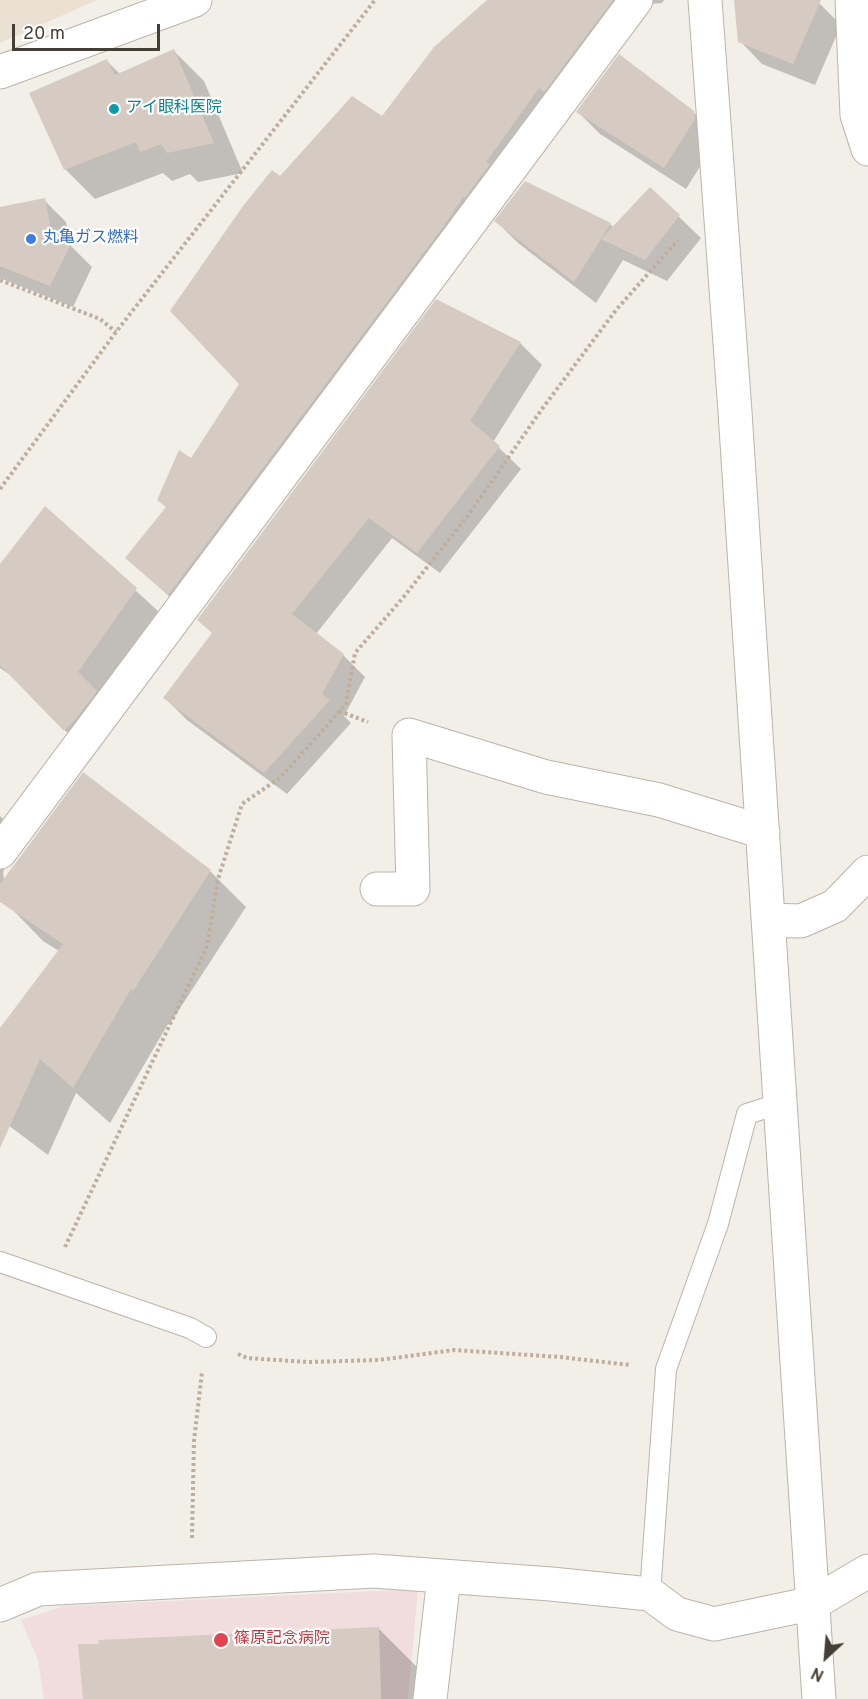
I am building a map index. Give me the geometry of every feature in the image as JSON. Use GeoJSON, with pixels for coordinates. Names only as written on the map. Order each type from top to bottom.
{"type":"FeatureCollection","features":[{"type":"Feature","properties":{"kind":"street"},"geometry":{"type":"LineString","coordinates":[[0,72],[195,0]]}},
{"type":"Feature","properties":{"kind":"street"},"geometry":{"type":"LineString","coordinates":[[0,852],[636,0]]}},
{"type":"Feature","properties":{"kind":"street"},"geometry":{"type":"LineString","coordinates":[[705,0],[763,832],[819,1699]]}},
{"type":"Feature","properties":{"kind":"street"},"geometry":{"type":"LineString","coordinates":[[852,0],[857,115],[868,150]]}},
{"type":"Feature","properties":{"kind":"street"},"geometry":{"type":"LineString","coordinates":[[377,889],[413,889],[409,735],[546,777],[659,800],[763,832]]}},
{"type":"Feature","properties":{"kind":"street"},"geometry":{"type":"LineString","coordinates":[[768,920],[801,921],[835,906],[868,872]]}},
{"type":"Feature","properties":{"kind":"street"},"geometry":{"type":"LineString","coordinates":[[0,1605],[38,1589],[374,1570],[650,1594],[676,1614],[714,1624],[814,1603],[868,1571]]}},
{"type":"Feature","properties":{"kind":"street"},"geometry":{"type":"LineString","coordinates":[[430,1699],[444,1577]]}},
{"type":"Feature","properties":{"kind":"lane"},"geometry":{"type":"LineString","coordinates":[[650,1594],[666,1369],[718,1224],[747,1114],[781,1103]]}},
{"type":"Feature","properties":{"kind":"lane"},"geometry":{"type":"LineString","coordinates":[[0,1262],[190,1328],[206,1337]]}},
{"type":"Feature","properties":{"kind":"path"},"geometry":{"type":"LineString","coordinates":[[0,489],[116,332],[375,0]]}},
{"type":"Feature","properties":{"kind":"path"},"geometry":{"type":"LineString","coordinates":[[49,1280],[207,946],[218,879],[242,804],[281,777],[346,704],[355,653],[402,599],[469,514],[542,409],[616,310],[719,195]]}},
{"type":"Feature","properties":{"kind":"path"},"geometry":{"type":"LineString","coordinates":[[0,280],[100,319],[116,332]]}},
{"type":"Feature","properties":{"kind":"path"},"geometry":{"type":"LineString","coordinates":[[192,1580],[194,1441],[206,1337],[247,1358],[308,1362],[379,1360],[454,1350],[560,1357],[666,1369]]}},
{"type":"Feature","properties":{"kind":"shaded area"},"geometry":{"type":"Polygon","coordinates":[[[0,0],[97,0],[0,43],[0,0]]]}},
{"type":"Feature","properties":{"kind":"shaded area","name":"篠原記念病院"},"geometry":{"type":"Polygon","coordinates":[[[418,1589],[408,1699],[44,1699],[38,1660],[21,1620],[65,1606],[418,1589]]]}},
{"type":"Feature","properties":{"kind":"building"},"geometry":{"type":"Polygon","coordinates":[[[487,0],[613,0],[544,92],[539,88],[486,162],[490,164],[465,198],[463,197],[168,595],[125,558],[166,507],[157,500],[179,450],[191,458],[239,384],[170,311],[243,206],[272,170],[280,176],[352,96],[382,116],[434,47],[487,0]]]}},
{"type":"Feature","properties":{"kind":"building"},"geometry":{"type":"Polygon","coordinates":[[[734,0],[821,0],[793,64],[738,42],[734,0]]]}},
{"type":"Feature","properties":{"kind":"building","name":"アイ眼科医院"},"geometry":{"type":"Polygon","coordinates":[[[174,49],[214,143],[167,153],[161,144],[140,152],[136,142],[64,170],[29,93],[107,59],[115,75],[174,49]]]}},
{"type":"Feature","properties":{"kind":"building"},"geometry":{"type":"Polygon","coordinates":[[[619,54],[694,111],[695,119],[664,168],[576,112],[619,54]]]}},
{"type":"Feature","properties":{"kind":"building"},"geometry":{"type":"Polygon","coordinates":[[[525,181],[611,223],[574,282],[494,221],[525,181]]]}},
{"type":"Feature","properties":{"kind":"building"},"geometry":{"type":"Polygon","coordinates":[[[650,187],[680,215],[645,260],[601,239],[650,187]]]}},
{"type":"Feature","properties":{"kind":"building","name":"丸亀ガス燃料"},"geometry":{"type":"Polygon","coordinates":[[[45,198],[52,235],[71,244],[50,286],[0,266],[0,207],[45,198]]]}},
{"type":"Feature","properties":{"kind":"building"},"geometry":{"type":"Polygon","coordinates":[[[436,299],[521,342],[470,421],[500,446],[417,553],[369,518],[292,614],[344,654],[322,694],[330,700],[264,773],[163,698],[212,633],[197,620],[436,299]]]}},
{"type":"Feature","properties":{"kind":"building"},"geometry":{"type":"Polygon","coordinates":[[[45,506],[137,588],[78,672],[97,691],[64,731],[0,665],[0,564],[45,506]]]}},
{"type":"Feature","properties":{"kind":"building"},"geometry":{"type":"Polygon","coordinates":[[[83,772],[211,870],[133,991],[131,989],[73,1088],[40,1059],[0,1148],[0,1028],[63,944],[0,902],[0,884],[83,772]]]}},
{"type":"Feature","properties":{"kind":"building"},"geometry":{"type":"Polygon","coordinates":[[[379,1627],[381,1699],[83,1699],[78,1644],[99,1644],[98,1640],[379,1627]]]}},
{"type":"Feature","properties":{"kind":"place","name":"アイ眼科医院"},"geometry":{"type":"Point","coordinates":[114,109]}},
{"type":"Feature","properties":{"kind":"place","name":"丸亀ガス燃料"},"geometry":{"type":"Point","coordinates":[31,239]}},
{"type":"Feature","properties":{"kind":"place","name":"篠原記念病院"},"geometry":{"type":"Point","coordinates":[221,1640]}}]}
